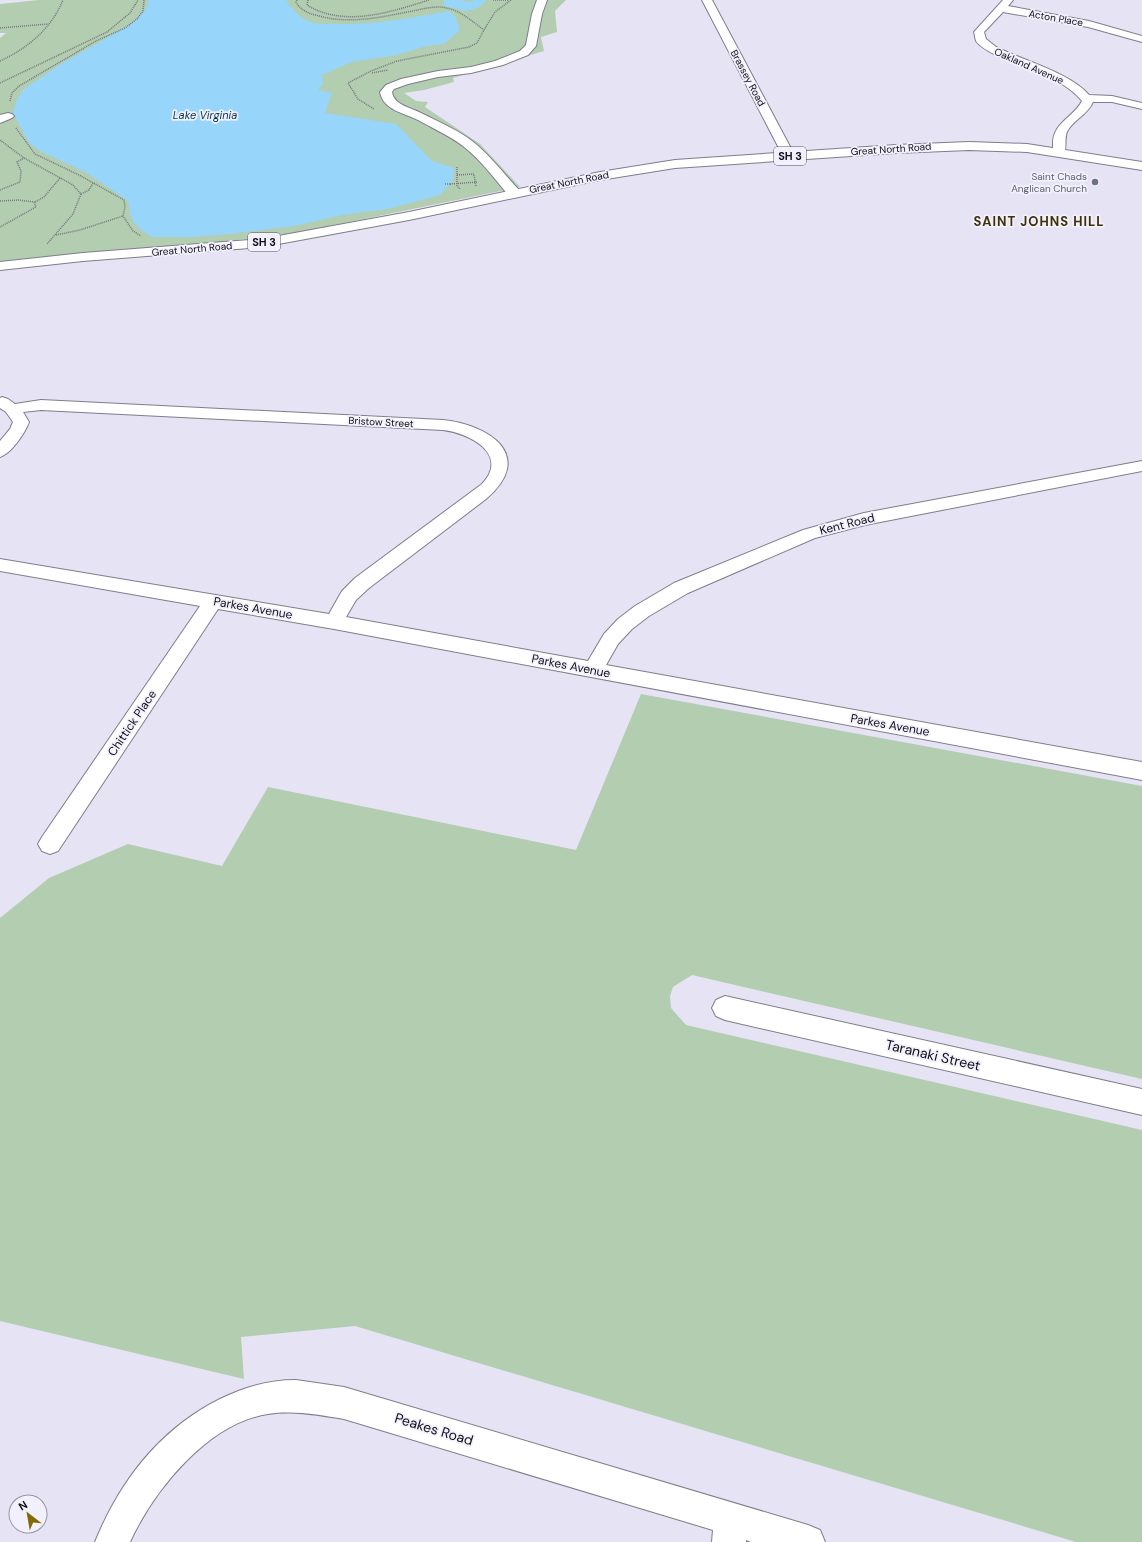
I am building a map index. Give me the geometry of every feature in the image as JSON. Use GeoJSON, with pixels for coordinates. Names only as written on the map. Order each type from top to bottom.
{"type":"FeatureCollection","features":[{"type":"Feature","properties":{"kind":"main road"},"geometry":{"type":"LineString","coordinates":[[514,193],[486,161],[467,143],[417,115],[397,107],[386,98],[386,92],[390,87],[405,81],[438,74],[471,70],[498,63],[524,53],[531,46],[536,14],[542,0]]}},
{"type":"Feature","properties":{"kind":"main road","name":"Brassey Road"},"geometry":{"type":"LineString","coordinates":[[707,0],[789,156]]}},
{"type":"Feature","properties":{"kind":"main road","name":"Acton Place"},"geometry":{"type":"LineString","coordinates":[[1004,4],[1111,29],[1142,38]]}},
{"type":"Feature","properties":{"kind":"main road","name":"Oakland Avenue"},"geometry":{"type":"LineString","coordinates":[[1004,4],[979,32],[978,35],[981,42],[996,52],[1063,81],[1087,98]]}},
{"type":"Feature","properties":{"kind":"main road","name":"Acton Place"},"geometry":{"type":"LineString","coordinates":[[1111,29],[1126,25]]}},
{"type":"Feature","properties":{"kind":"main road"},"geometry":{"type":"LineString","coordinates":[[1059,152],[1059,140],[1062,128],[1084,107],[1088,101],[1087,98],[1112,99],[1142,106]]}},
{"type":"Feature","properties":{"kind":"main road","name":"Great North Road"},"geometry":{"type":"LineString","coordinates":[[0,266],[262,242],[409,216],[514,193],[656,166],[789,156],[969,146],[1020,147],[1142,166]]}},
{"type":"Feature","properties":{"kind":"main road"},"geometry":{"type":"LineString","coordinates":[[0,452],[18,430],[21,422],[6,405]]}},
{"type":"Feature","properties":{"kind":"main road","name":"Bristow Street"},"geometry":{"type":"LineString","coordinates":[[6,405],[42,405],[443,425],[471,431],[490,444],[500,463],[498,474],[492,484],[480,495],[362,583],[349,596],[334,622]]}},
{"type":"Feature","properties":{"kind":"main road","name":"Kent Road"},"geometry":{"type":"LineString","coordinates":[[593,670],[611,639],[625,624],[642,610],[682,588],[809,534],[864,519],[1142,466]]}},
{"type":"Feature","properties":{"kind":"main road","name":"Parkes Avenue"},"geometry":{"type":"LineString","coordinates":[[0,565],[334,622],[1142,770]]}},
{"type":"Feature","properties":{"kind":"main road","name":"Chittick Place"},"geometry":{"type":"LineString","coordinates":[[50,844],[213,601]]}},
{"type":"Feature","properties":{"kind":"main road","name":"Taranaki Street"},"geometry":{"type":"LineString","coordinates":[[725,1008],[1142,1102]]}},
{"type":"Feature","properties":{"kind":"main road","name":"Peakes Road"},"geometry":{"type":"LineString","coordinates":[[112,1542],[138,1493],[157,1467],[182,1442],[209,1422],[236,1408],[267,1398],[303,1396],[344,1403],[730,1530],[808,1542]]}},
{"type":"Feature","properties":{"kind":"path"},"geometry":{"type":"LineString","coordinates":[[0,62],[10,57],[42,34],[61,7],[63,0]]}},
{"type":"Feature","properties":{"kind":"path"},"geometry":{"type":"LineString","coordinates":[[0,83],[107,32],[118,24],[135,7],[138,0]]}},
{"type":"Feature","properties":{"kind":"path"},"geometry":{"type":"LineString","coordinates":[[133,231],[123,216],[125,207],[124,200],[116,194],[35,154],[4,117],[12,94],[19,86],[96,41],[125,28],[137,19],[143,11],[144,0]]}},
{"type":"Feature","properties":{"kind":"path"},"geometry":{"type":"LineString","coordinates":[[297,0],[296,2],[299,8],[310,14]]}},
{"type":"Feature","properties":{"kind":"path"},"geometry":{"type":"LineString","coordinates":[[308,0],[307,5],[316,12],[326,15],[347,16],[388,12],[430,0]]}},
{"type":"Feature","properties":{"kind":"path"},"geometry":{"type":"LineString","coordinates":[[493,0],[509,0]]}},
{"type":"Feature","properties":{"kind":"path"},"geometry":{"type":"LineString","coordinates":[[484,30],[495,12],[509,0]]}},
{"type":"Feature","properties":{"kind":"path"},"geometry":{"type":"LineString","coordinates":[[0,28],[48,24]]}},
{"type":"Feature","properties":{"kind":"path"},"geometry":{"type":"LineString","coordinates":[[0,140],[24,158],[72,185],[81,194]]}},
{"type":"Feature","properties":{"kind":"path"},"geometry":{"type":"LineString","coordinates":[[0,189],[20,182],[22,173],[17,162],[24,158]]}},
{"type":"Feature","properties":{"kind":"path"},"geometry":{"type":"LineString","coordinates":[[457,168],[457,186]]}},
{"type":"Feature","properties":{"kind":"path"},"geometry":{"type":"LineString","coordinates":[[457,175],[474,174]]}},
{"type":"Feature","properties":{"kind":"path"},"geometry":{"type":"LineString","coordinates":[[0,201],[24,200],[35,202],[44,197],[60,178]]}},
{"type":"Feature","properties":{"kind":"path"},"geometry":{"type":"LineString","coordinates":[[446,184],[476,182]]}},
{"type":"Feature","properties":{"kind":"path"},"geometry":{"type":"LineString","coordinates":[[37,262],[39,254],[56,235],[78,203],[81,194],[89,190],[93,183]]}},
{"type":"Feature","properties":{"kind":"path"},"geometry":{"type":"LineString","coordinates":[[0,227],[33,210],[36,207],[35,202]]}},
{"type":"Feature","properties":{"kind":"path"},"geometry":{"type":"LineString","coordinates":[[56,235],[80,230],[123,216]]}},
{"type":"Feature","properties":{"kind":"green space","name":"Lake Virginia"},"geometry":{"type":"Polygon","coordinates":[[[39,0],[566,0],[555,11],[557,32],[541,37],[544,51],[453,78],[454,82],[424,90],[404,93],[416,101],[428,102],[425,107],[480,144],[520,187],[296,233],[167,248],[61,255],[0,262],[0,38],[6,33],[0,33],[0,4],[39,0]]]}},
{"type":"Feature","properties":{"kind":"green space"},"geometry":{"type":"Polygon","coordinates":[[[641,694],[1142,786],[1142,1079],[692,975],[673,987],[670,996],[671,1008],[686,1025],[1142,1130],[1142,1542],[1076,1542],[355,1326],[241,1337],[244,1379],[0,1321],[0,918],[49,878],[128,844],[222,866],[268,787],[576,850],[641,694]]]}},
{"type":"Feature","properties":{"kind":"water","name":"Lake Virginia"},"geometry":{"type":"Polygon","coordinates":[[[149,0],[286,0],[297,13],[307,21],[320,24],[378,22],[449,11],[455,16],[460,30],[444,44],[426,46],[397,55],[352,62],[322,75],[323,84],[318,90],[332,93],[325,113],[396,124],[432,161],[454,168],[453,181],[440,195],[388,209],[342,215],[295,226],[230,234],[193,237],[152,237],[134,223],[131,217],[128,201],[87,173],[40,151],[29,143],[13,113],[16,101],[24,89],[61,64],[131,24],[145,10],[149,0]]]}},
{"type":"Feature","properties":{"kind":"water"},"geometry":{"type":"Polygon","coordinates":[[[475,0],[487,0],[471,10],[462,10],[444,6],[443,1],[470,2],[475,0]]]}},
{"type":"Feature","properties":{"kind":"place","name":"Saint Chads Anglican Church"},"geometry":{"type":"Point","coordinates":[1095,182]}},
{"type":"Feature","properties":{"kind":"district","name":"SAINT JOHNS HILL"},"geometry":{"type":"Point","coordinates":[1039,221]}}]}
